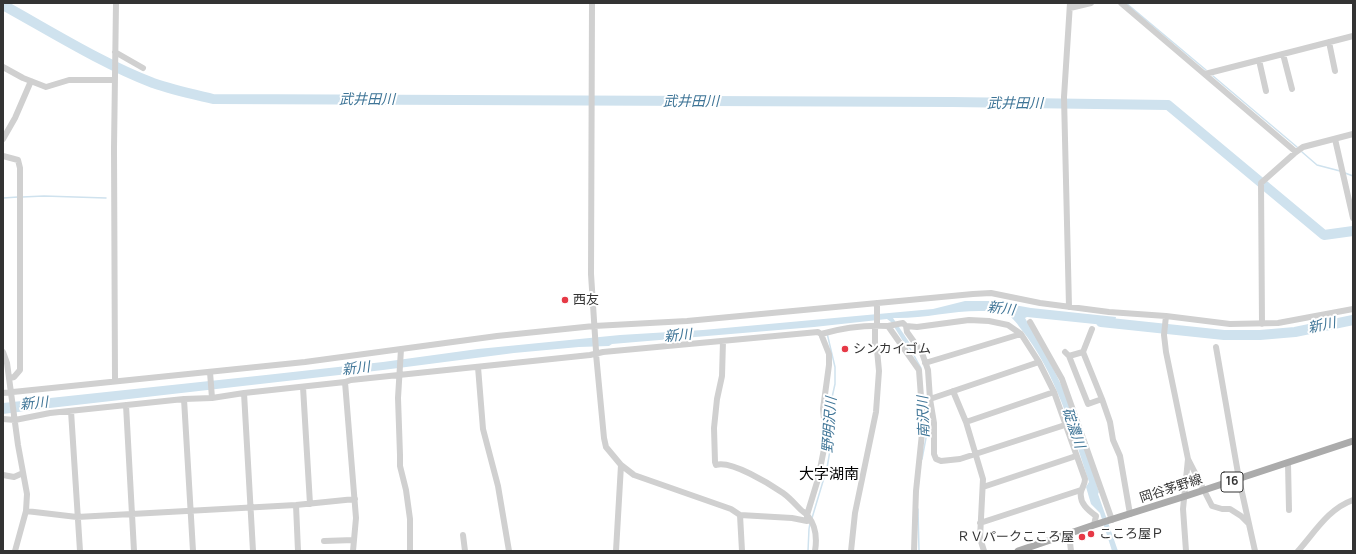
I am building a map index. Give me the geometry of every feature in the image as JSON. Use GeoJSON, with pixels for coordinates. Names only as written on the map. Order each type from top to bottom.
{"type":"FeatureCollection","features":[{"type":"Feature","properties":{"kind":"main road","name":"岡谷茅野線"},"geometry":{"type":"LineString","coordinates":[[1018,551],[1026,550],[1097,524],[1353,441]]}},
{"type":"Feature","properties":{"kind":"street"},"geometry":{"type":"LineString","coordinates":[[115,381],[114,148],[116,3]]}},
{"type":"Feature","properties":{"kind":"street"},"geometry":{"type":"LineString","coordinates":[[592,3],[591,274],[594,329],[604,438],[606,447],[610,453],[621,465],[634,475],[731,509],[740,515],[792,518],[807,521],[818,479],[826,439],[823,409],[829,354],[821,334]]}},
{"type":"Feature","properties":{"kind":"street"},"geometry":{"type":"LineString","coordinates":[[1069,307],[1064,97],[1070,6],[1091,3]]}},
{"type":"Feature","properties":{"kind":"street"},"geometry":{"type":"LineString","coordinates":[[1121,3],[1296,152]]}},
{"type":"Feature","properties":{"kind":"street"},"geometry":{"type":"LineString","coordinates":[[1205,74],[1353,36]]}},
{"type":"Feature","properties":{"kind":"street"},"geometry":{"type":"LineString","coordinates":[[1329,42],[1335,71]]}},
{"type":"Feature","properties":{"kind":"street"},"geometry":{"type":"LineString","coordinates":[[115,54],[143,68]]}},
{"type":"Feature","properties":{"kind":"street"},"geometry":{"type":"LineString","coordinates":[[1283,54],[1292,89]]}},
{"type":"Feature","properties":{"kind":"street"},"geometry":{"type":"LineString","coordinates":[[1259,60],[1266,91]]}},
{"type":"Feature","properties":{"kind":"street"},"geometry":{"type":"LineString","coordinates":[[3,67],[46,87],[69,80],[115,80]]}},
{"type":"Feature","properties":{"kind":"street"},"geometry":{"type":"LineString","coordinates":[[3,139],[15,118],[31,81]]}},
{"type":"Feature","properties":{"kind":"street"},"geometry":{"type":"LineString","coordinates":[[1262,324],[1263,181],[1303,147],[1353,134]]}},
{"type":"Feature","properties":{"kind":"street"},"geometry":{"type":"LineString","coordinates":[[1336,139],[1353,218]]}},
{"type":"Feature","properties":{"kind":"street"},"geometry":{"type":"LineString","coordinates":[[3,156],[18,160],[20,168],[20,370],[14,377],[10,378]]}},
{"type":"Feature","properties":{"kind":"street"},"geometry":{"type":"LineString","coordinates":[[3,393],[12,395],[115,381],[210,375],[305,362],[400,352],[497,336],[877,306],[991,293],[1069,307],[1166,316],[1230,324],[1278,323],[1353,309]]}},
{"type":"Feature","properties":{"kind":"street"},"geometry":{"type":"LineString","coordinates":[[851,551],[855,513],[876,412],[879,371],[878,350],[875,344],[877,306]]}},
{"type":"Feature","properties":{"kind":"street"},"geometry":{"type":"LineString","coordinates":[[1166,316],[1164,324],[1166,352],[1188,459],[1212,506],[1222,509],[1230,509],[1242,516],[1249,524]]}},
{"type":"Feature","properties":{"kind":"street"},"geometry":{"type":"LineString","coordinates":[[3,419],[50,412],[303,387],[400,373],[478,367],[596,352],[723,342],[818,332],[821,334],[877,324],[888,326],[902,323],[906,326],[918,327],[970,320],[990,321],[1008,324],[1021,334],[1039,362],[1054,392],[1085,483],[1080,494],[1084,505],[1096,516],[1097,524]]}},
{"type":"Feature","properties":{"kind":"street"},"geometry":{"type":"LineString","coordinates":[[1030,322],[1062,379],[1111,520]]}},
{"type":"Feature","properties":{"kind":"street"},"geometry":{"type":"LineString","coordinates":[[888,326],[919,370],[922,424],[916,491],[914,551]]}},
{"type":"Feature","properties":{"kind":"street"},"geometry":{"type":"LineString","coordinates":[[906,326],[907,332],[922,354],[928,370],[930,399],[934,423],[934,454],[936,459],[960,459],[1065,425]]}},
{"type":"Feature","properties":{"kind":"street"},"geometry":{"type":"LineString","coordinates":[[1092,330],[1084,352],[1110,422],[1113,440],[1120,456],[1130,514]]}},
{"type":"Feature","properties":{"kind":"street"},"geometry":{"type":"LineString","coordinates":[[925,363],[1021,334]]}},
{"type":"Feature","properties":{"kind":"street"},"geometry":{"type":"LineString","coordinates":[[723,342],[722,376],[717,399],[714,428],[716,465],[731,465],[749,473],[783,493],[808,515],[814,526],[816,542],[815,551]]}},
{"type":"Feature","properties":{"kind":"street"},"geometry":{"type":"LineString","coordinates":[[1216,348],[1239,479],[1254,551]]}},
{"type":"Feature","properties":{"kind":"street"},"geometry":{"type":"LineString","coordinates":[[3,352],[10,378],[27,494],[26,511],[15,551]]}},
{"type":"Feature","properties":{"kind":"street"},"geometry":{"type":"LineString","coordinates":[[400,352],[398,398],[400,466],[406,490],[410,520],[410,551]]}},
{"type":"Feature","properties":{"kind":"street"},"geometry":{"type":"LineString","coordinates":[[1084,352],[1067,354],[1088,404],[1102,399]]}},
{"type":"Feature","properties":{"kind":"street"},"geometry":{"type":"LineString","coordinates":[[930,399],[1039,362]]}},
{"type":"Feature","properties":{"kind":"street"},"geometry":{"type":"LineString","coordinates":[[478,367],[483,429],[498,486],[509,551]]}},
{"type":"Feature","properties":{"kind":"street"},"geometry":{"type":"LineString","coordinates":[[210,375],[212,396]]}},
{"type":"Feature","properties":{"kind":"street"},"geometry":{"type":"LineString","coordinates":[[345,382],[356,518],[353,551]]}},
{"type":"Feature","properties":{"kind":"street"},"geometry":{"type":"LineString","coordinates":[[303,387],[310,504]]}},
{"type":"Feature","properties":{"kind":"street"},"geometry":{"type":"LineString","coordinates":[[954,392],[966,422],[983,479],[980,538],[984,551]]}},
{"type":"Feature","properties":{"kind":"street"},"geometry":{"type":"LineString","coordinates":[[966,422],[1054,392]]}},
{"type":"Feature","properties":{"kind":"street"},"geometry":{"type":"LineString","coordinates":[[244,393],[253,551]]}},
{"type":"Feature","properties":{"kind":"street"},"geometry":{"type":"LineString","coordinates":[[184,399],[193,551]]}},
{"type":"Feature","properties":{"kind":"street"},"geometry":{"type":"LineString","coordinates":[[126,405],[134,551]]}},
{"type":"Feature","properties":{"kind":"street"},"geometry":{"type":"LineString","coordinates":[[71,411],[80,551]]}},
{"type":"Feature","properties":{"kind":"street"},"geometry":{"type":"LineString","coordinates":[[983,488],[1076,456]]}},
{"type":"Feature","properties":{"kind":"street"},"geometry":{"type":"LineString","coordinates":[[1186,551],[1183,509],[1188,459]]}},
{"type":"Feature","properties":{"kind":"street"},"geometry":{"type":"LineString","coordinates":[[1288,463],[1289,510]]}},
{"type":"Feature","properties":{"kind":"street"},"geometry":{"type":"LineString","coordinates":[[616,551],[621,465]]}},
{"type":"Feature","properties":{"kind":"street"},"geometry":{"type":"LineString","coordinates":[[3,475],[14,477],[23,473]]}},
{"type":"Feature","properties":{"kind":"street"},"geometry":{"type":"LineString","coordinates":[[980,523],[1081,490]]}},
{"type":"Feature","properties":{"kind":"street"},"geometry":{"type":"LineString","coordinates":[[26,511],[77,517],[296,505],[355,499]]}},
{"type":"Feature","properties":{"kind":"street"},"geometry":{"type":"LineString","coordinates":[[1298,551],[1328,515],[1344,503],[1353,500]]}},
{"type":"Feature","properties":{"kind":"street"},"geometry":{"type":"LineString","coordinates":[[296,505],[298,551]]}},
{"type":"Feature","properties":{"kind":"street"},"geometry":{"type":"LineString","coordinates":[[740,515],[742,551]]}},
{"type":"Feature","properties":{"kind":"street"},"geometry":{"type":"LineString","coordinates":[[1069,534],[1071,551]]}},
{"type":"Feature","properties":{"kind":"street"},"geometry":{"type":"LineString","coordinates":[[463,535],[465,551]]}},
{"type":"Feature","properties":{"kind":"street"},"geometry":{"type":"LineString","coordinates":[[324,541],[354,540]]}},
{"type":"Feature","properties":{"kind":"water","name":"碇濃川"},"geometry":{"type":"Polygon","coordinates":[[[965,301],[992,301],[1031,308],[1116,317],[1114,326],[1025,318],[1051,363],[1069,403],[1083,441],[1099,492],[1098,494],[1118,551],[1112,551],[1100,513],[1091,504],[1086,487],[1089,482],[1076,442],[1053,382],[1044,363],[1013,319],[1003,313],[989,311],[893,318],[911,345],[908,349],[891,322],[887,319],[814,327],[612,344],[609,346],[579,347],[514,353],[383,370],[3,414],[3,403],[383,362],[478,349],[620,335],[703,330],[933,309],[965,301]]]}},
{"type":"Feature","properties":{"kind":"waterway"},"geometry":{"type":"LineString","coordinates":[[1126,3],[1206,70]]}},
{"type":"Feature","properties":{"kind":"waterway","name":"武井田川"},"geometry":{"type":"LineString","coordinates":[[3,5],[77,47],[134,75],[168,88],[213,99],[952,102],[1168,105],[1324,235],[1353,231]]}},
{"type":"Feature","properties":{"kind":"waterway"},"geometry":{"type":"LineString","coordinates":[[1213,76],[1297,147]]}},
{"type":"Feature","properties":{"kind":"waterway"},"geometry":{"type":"LineString","coordinates":[[1302,152],[1317,165],[1340,171]]}},
{"type":"Feature","properties":{"kind":"waterway"},"geometry":{"type":"LineString","coordinates":[[1345,173],[1353,176]]}},
{"type":"Feature","properties":{"kind":"waterway"},"geometry":{"type":"LineString","coordinates":[[22,197],[44,196],[106,198]]}},
{"type":"Feature","properties":{"kind":"waterway"},"geometry":{"type":"LineString","coordinates":[[3,198],[18,197]]}},
{"type":"Feature","properties":{"kind":"waterway","name":"新川"},"geometry":{"type":"LineString","coordinates":[[1101,322],[1224,335],[1260,335],[1295,332],[1353,320]]}},
{"type":"Feature","properties":{"kind":"waterway","name":"野明沢川"},"geometry":{"type":"LineString","coordinates":[[812,518],[827,468],[833,433],[831,402],[835,384],[835,367],[827,333]]}},
{"type":"Feature","properties":{"kind":"waterway","name":"南沢川"},"geometry":{"type":"LineString","coordinates":[[908,345],[921,368]]}},
{"type":"Feature","properties":{"kind":"waterway","name":"南沢川"},"geometry":{"type":"LineString","coordinates":[[922,459],[926,438],[926,426]]}},
{"type":"Feature","properties":{"kind":"waterway","name":"南沢川"},"geometry":{"type":"LineString","coordinates":[[918,509],[919,551]]}},
{"type":"Feature","properties":{"kind":"waterway","name":"野明沢川"},"geometry":{"type":"LineString","coordinates":[[808,551],[810,523]]}},
{"type":"Feature","properties":{"kind":"place","name":"西友"},"geometry":{"type":"Point","coordinates":[565,300]}},
{"type":"Feature","properties":{"kind":"place","name":"シンカイゴム"},"geometry":{"type":"Point","coordinates":[845,349]}},
{"type":"Feature","properties":{"kind":"place","name":"こころ屋Ｐ"},"geometry":{"type":"Point","coordinates":[1091,534]}},
{"type":"Feature","properties":{"kind":"place","name":"ＲＶパークこころ屋"},"geometry":{"type":"Point","coordinates":[1082,537]}},
{"type":"Feature","properties":{"kind":"district","name":"大字湖南"},"geometry":{"type":"Point","coordinates":[829,475]}}]}
